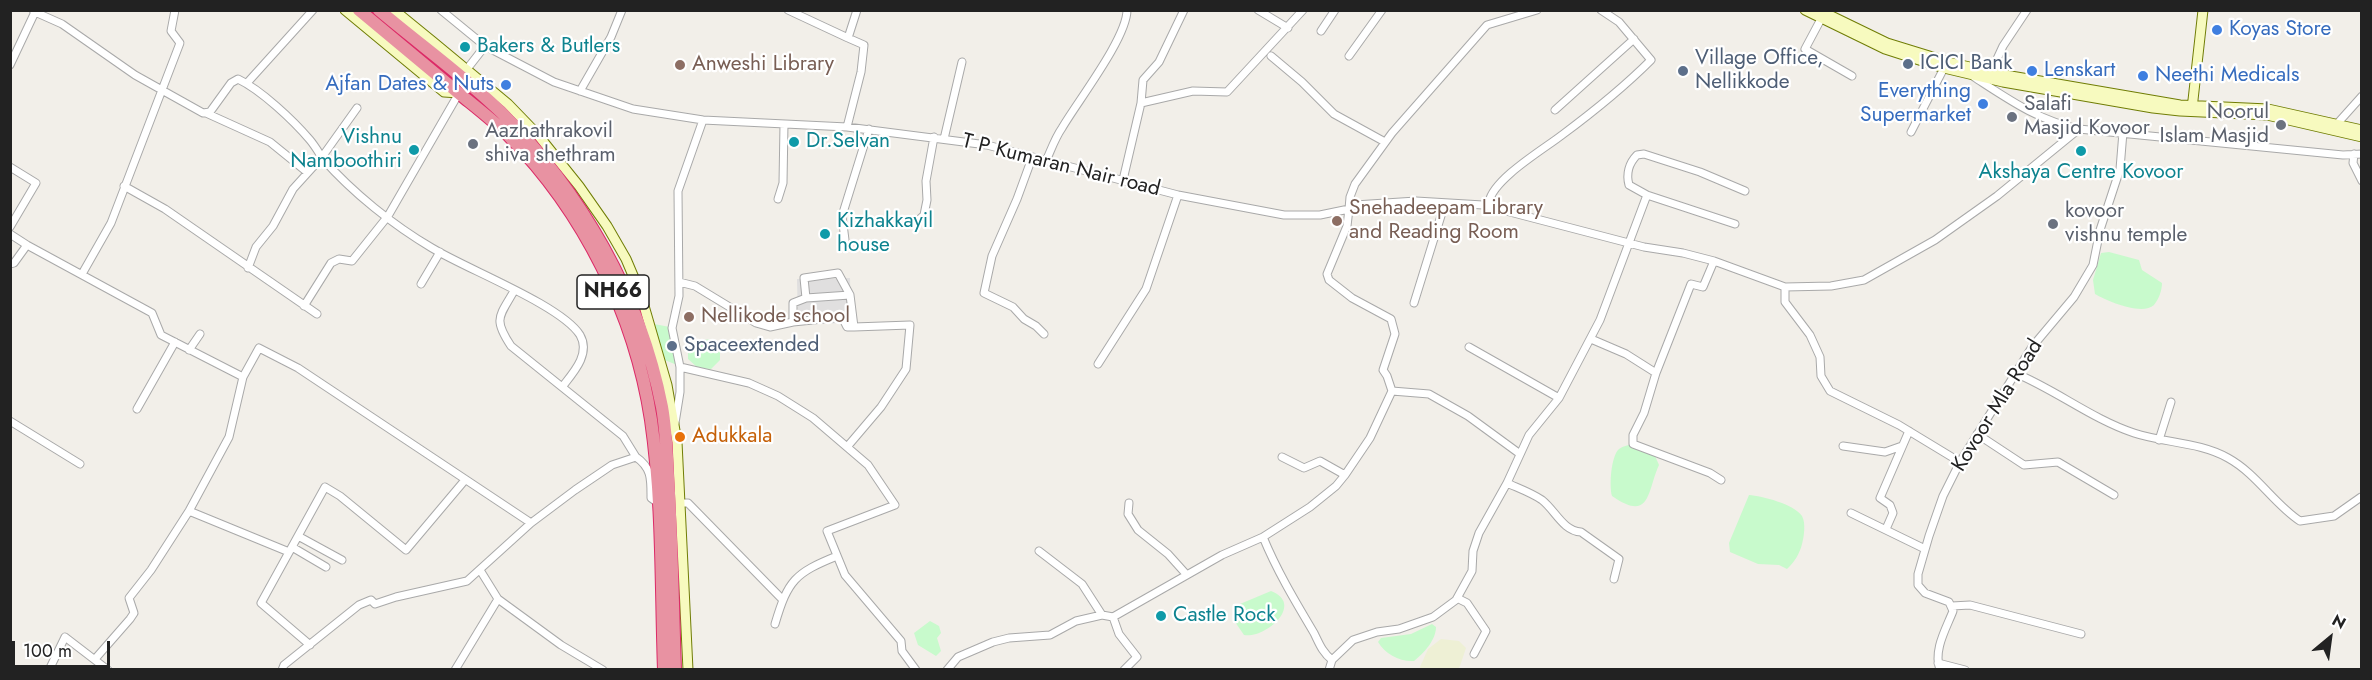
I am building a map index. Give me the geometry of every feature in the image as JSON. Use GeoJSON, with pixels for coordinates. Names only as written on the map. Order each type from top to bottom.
{"type":"FeatureCollection","features":[{"type":"Feature","properties":{"kind":"highway","name":"NH66"},"geometry":{"type":"LineString","coordinates":[[359,10],[509,136],[560,198],[601,264],[621,311],[638,361],[651,418],[657,473],[664,669]]}},
{"type":"Feature","properties":{"kind":"highway","name":"NH66"},"geometry":{"type":"LineString","coordinates":[[379,10],[500,111],[549,165],[601,242],[638,323],[662,406],[666,445],[675,669]]}},
{"type":"Feature","properties":{"kind":"main road"},"geometry":{"type":"LineString","coordinates":[[345,10],[444,93],[459,93]]}},
{"type":"Feature","properties":{"kind":"main road"},"geometry":{"type":"LineString","coordinates":[[394,10],[508,104],[538,135],[579,186],[607,226],[626,259],[640,292],[667,385],[674,424],[681,503],[688,669]]}},
{"type":"Feature","properties":{"kind":"main road"},"geometry":{"type":"LineString","coordinates":[[1805,10],[1822,13],[1887,43],[1963,70],[2153,108],[2268,109],[2361,130]]}},
{"type":"Feature","properties":{"kind":"main road"},"geometry":{"type":"LineString","coordinates":[[2192,109],[2203,10]]}},
{"type":"Feature","properties":{"kind":"main road"},"geometry":{"type":"LineString","coordinates":[[1822,13],[1885,49],[1944,68],[1991,72],[2192,109]]}},
{"type":"Feature","properties":{"kind":"main road"},"geometry":{"type":"LineString","coordinates":[[432,41],[435,57]]}},
{"type":"Feature","properties":{"kind":"main road"},"geometry":{"type":"LineString","coordinates":[[2226,110],[2267,115],[2361,137]]}},
{"type":"Feature","properties":{"kind":"street"},"geometry":{"type":"LineString","coordinates":[[82,274],[111,223],[180,42],[171,31],[175,10]]}},
{"type":"Feature","properties":{"kind":"street"},"geometry":{"type":"LineString","coordinates":[[247,84],[312,10]]}},
{"type":"Feature","properties":{"kind":"street","name":"T P Kumaran Nair road"},"geometry":{"type":"LineString","coordinates":[[441,10],[485,46],[554,82],[633,109],[703,120],[869,129],[987,145],[1178,195],[1248,210],[1302,216],[1320,215],[1360,203],[1416,201],[1483,205],[1628,243],[1714,261],[1785,287]]}},
{"type":"Feature","properties":{"kind":"street"},"geometry":{"type":"LineString","coordinates":[[580,92],[611,37],[621,10]]}},
{"type":"Feature","properties":{"kind":"street"},"geometry":{"type":"LineString","coordinates":[[789,10],[864,45],[861,72],[847,127]]}},
{"type":"Feature","properties":{"kind":"street"},"geometry":{"type":"LineString","coordinates":[[848,38],[857,10]]}},
{"type":"Feature","properties":{"kind":"street"},"geometry":{"type":"LineString","coordinates":[[1046,161],[1061,129],[1115,43],[1127,17],[1127,10]]}},
{"type":"Feature","properties":{"kind":"street"},"geometry":{"type":"LineString","coordinates":[[1123,180],[1141,103],[1143,80],[1159,62],[1184,10]]}},
{"type":"Feature","properties":{"kind":"street"},"geometry":{"type":"LineString","coordinates":[[1258,10],[1288,28]]}},
{"type":"Feature","properties":{"kind":"street"},"geometry":{"type":"LineString","coordinates":[[1141,103],[1193,91],[1227,92],[1303,10]]}},
{"type":"Feature","properties":{"kind":"street"},"geometry":{"type":"LineString","coordinates":[[1321,31],[1335,10]]}},
{"type":"Feature","properties":{"kind":"street"},"geometry":{"type":"LineString","coordinates":[[1349,56],[1382,10]]}},
{"type":"Feature","properties":{"kind":"street"},"geometry":{"type":"LineString","coordinates":[[947,669],[958,657],[993,642],[1009,638],[1050,635],[1076,621],[1102,615],[1113,617],[1186,574],[1263,537],[1310,507],[1336,486],[1370,438],[1392,391],[1383,370],[1395,334],[1391,319],[1352,298],[1329,280],[1327,274],[1347,226],[1350,196],[1355,184],[1418,102],[1487,25],[1537,10]]}},
{"type":"Feature","properties":{"kind":"street"},"geometry":{"type":"LineString","coordinates":[[1483,205],[1489,202],[1490,195],[1510,172],[1562,135],[1634,77],[1651,60],[1619,22],[1601,10]]}},
{"type":"Feature","properties":{"kind":"street"},"geometry":{"type":"LineString","coordinates":[[1991,72],[2003,46],[2027,10]]}},
{"type":"Feature","properties":{"kind":"street"},"geometry":{"type":"LineString","coordinates":[[10,65],[34,11],[62,24],[135,75],[196,110],[206,112],[270,142],[307,172]]}},
{"type":"Feature","properties":{"kind":"street"},"geometry":{"type":"LineString","coordinates":[[1822,13],[1805,49],[1852,76]]}},
{"type":"Feature","properties":{"kind":"street"},"geometry":{"type":"LineString","coordinates":[[1555,110],[1634,39]]}},
{"type":"Feature","properties":{"kind":"street"},"geometry":{"type":"LineString","coordinates":[[467,69],[485,46]]}},
{"type":"Feature","properties":{"kind":"street"},"geometry":{"type":"LineString","coordinates":[[1271,56],[1302,82],[1334,114],[1385,142]]}},
{"type":"Feature","properties":{"kind":"street"},"geometry":{"type":"LineString","coordinates":[[944,139],[962,62]]}},
{"type":"Feature","properties":{"kind":"street"},"geometry":{"type":"LineString","coordinates":[[1911,132],[1944,68]]}},
{"type":"Feature","properties":{"kind":"street"},"geometry":{"type":"LineString","coordinates":[[1963,70],[2017,106],[2057,125],[2079,129],[2358,154],[2353,164],[2361,181]]}},
{"type":"Feature","properties":{"kind":"street"},"geometry":{"type":"LineString","coordinates":[[206,112],[210,112],[217,104],[231,83],[238,79],[247,84],[282,112],[309,138],[322,157],[367,201],[440,252],[550,309],[575,329],[582,338],[584,352],[579,364],[562,387]]}},
{"type":"Feature","properties":{"kind":"street"},"geometry":{"type":"LineString","coordinates":[[304,306],[331,263],[339,260],[352,261],[388,216],[459,93]]}},
{"type":"Feature","properties":{"kind":"street"},"geometry":{"type":"LineString","coordinates":[[2336,125],[2361,96]]}},
{"type":"Feature","properties":{"kind":"street"},"geometry":{"type":"LineString","coordinates":[[248,268],[256,247],[273,226],[293,189],[322,157],[357,108]]}},
{"type":"Feature","properties":{"kind":"street"},"geometry":{"type":"LineString","coordinates":[[674,424],[678,413],[680,392],[680,367],[672,328],[679,296],[678,191],[703,120]]}},
{"type":"Feature","properties":{"kind":"street"},"geometry":{"type":"LineString","coordinates":[[778,199],[783,183],[784,124]]}},
{"type":"Feature","properties":{"kind":"street"},"geometry":{"type":"LineString","coordinates":[[845,240],[842,216],[869,129]]}},
{"type":"Feature","properties":{"kind":"street"},"geometry":{"type":"LineString","coordinates":[[1960,462],[1909,431],[1830,391],[1821,376],[1820,357],[1810,335],[1785,302],[1785,287],[1832,286],[1864,280],[1935,240],[1997,196],[2079,129]]}},
{"type":"Feature","properties":{"kind":"street","name":"Kovoor Mla Road"},"geometry":{"type":"LineString","coordinates":[[1952,606],[1945,599],[1925,593],[1918,585],[1918,574],[1943,496],[1960,462],[2015,373],[2032,347],[2074,297],[2093,265],[2100,230],[2120,169],[2123,132]]}},
{"type":"Feature","properties":{"kind":"street"},"geometry":{"type":"LineString","coordinates":[[914,224],[924,214],[927,200],[926,181],[934,137]]}},
{"type":"Feature","properties":{"kind":"street"},"geometry":{"type":"LineString","coordinates":[[1735,224],[1647,195],[1629,185],[1627,178],[1629,168],[1637,154],[1644,154],[1700,172],[1745,191]]}},
{"type":"Feature","properties":{"kind":"street"},"geometry":{"type":"LineString","coordinates":[[1032,158],[1017,200],[992,256],[984,293],[1013,307],[1024,319],[1044,334]]}},
{"type":"Feature","properties":{"kind":"street"},"geometry":{"type":"LineString","coordinates":[[10,167],[36,183],[10,227]]}},
{"type":"Feature","properties":{"kind":"street"},"geometry":{"type":"LineString","coordinates":[[124,186],[165,209],[317,314]]}},
{"type":"Feature","properties":{"kind":"street"},"geometry":{"type":"LineString","coordinates":[[1098,364],[1146,289],[1178,195]]}},
{"type":"Feature","properties":{"kind":"street"},"geometry":{"type":"LineString","coordinates":[[1329,669],[1332,660],[1353,640],[1377,632],[1399,629],[1433,617],[1457,598],[1472,571],[1473,551],[1479,533],[1507,483],[1528,435],[1560,398],[1600,320],[1647,195]]}},
{"type":"Feature","properties":{"kind":"street"},"geometry":{"type":"LineString","coordinates":[[1414,303],[1445,203]]}},
{"type":"Feature","properties":{"kind":"street"},"geometry":{"type":"LineString","coordinates":[[10,234],[152,313],[161,335],[243,377]]}},
{"type":"Feature","properties":{"kind":"street"},"geometry":{"type":"LineString","coordinates":[[10,264],[14,263],[27,245]]}},
{"type":"Feature","properties":{"kind":"street"},"geometry":{"type":"LineString","coordinates":[[421,284],[440,252]]}},
{"type":"Feature","properties":{"kind":"street"},"geometry":{"type":"LineString","coordinates":[[1714,261],[1704,287],[1691,284],[1656,374],[1644,413],[1633,435],[1633,444],[1710,473],[1720,480]]}},
{"type":"Feature","properties":{"kind":"street"},"geometry":{"type":"LineString","coordinates":[[806,298],[804,278],[838,273],[850,295],[854,327]]}},
{"type":"Feature","properties":{"kind":"street"},"geometry":{"type":"LineString","coordinates":[[679,282],[695,286],[756,323],[770,327],[842,317],[847,327],[910,325],[906,369],[881,407],[847,447]]}},
{"type":"Feature","properties":{"kind":"street"},"geometry":{"type":"LineString","coordinates":[[514,291],[499,317],[500,330],[512,346],[622,436],[636,457],[644,462],[651,473],[651,498],[658,503]]}},
{"type":"Feature","properties":{"kind":"street"},"geometry":{"type":"LineString","coordinates":[[793,322],[792,303],[806,298],[850,295]]}},
{"type":"Feature","properties":{"kind":"street"},"geometry":{"type":"LineString","coordinates":[[189,350],[200,333]]}},
{"type":"Feature","properties":{"kind":"street"},"geometry":{"type":"LineString","coordinates":[[1591,339],[1626,354],[1656,374]]}},
{"type":"Feature","properties":{"kind":"street"},"geometry":{"type":"LineString","coordinates":[[137,409],[175,342]]}},
{"type":"Feature","properties":{"kind":"street"},"geometry":{"type":"LineString","coordinates":[[1469,347],[1560,398]]}},
{"type":"Feature","properties":{"kind":"street"},"geometry":{"type":"LineString","coordinates":[[95,659],[134,613],[129,598],[151,570],[189,511],[229,437],[243,377],[259,348],[298,368],[531,524]]}},
{"type":"Feature","properties":{"kind":"street"},"geometry":{"type":"LineString","coordinates":[[680,367],[749,383],[778,396],[813,418],[868,465],[895,505],[827,531],[845,576],[901,641],[902,651],[916,669]]}},
{"type":"Feature","properties":{"kind":"street"},"geometry":{"type":"LineString","coordinates":[[2015,373],[2043,385],[2133,433],[2190,445],[2230,459],[2269,491],[2291,515],[2300,521],[2334,516],[2361,497]]}},
{"type":"Feature","properties":{"kind":"street"},"geometry":{"type":"LineString","coordinates":[[1392,391],[1429,394],[1468,416],[1520,454]]}},
{"type":"Feature","properties":{"kind":"street"},"geometry":{"type":"LineString","coordinates":[[2160,440],[2170,402]]}},
{"type":"Feature","properties":{"kind":"street"},"geometry":{"type":"LineString","coordinates":[[10,421],[80,464]]}},
{"type":"Feature","properties":{"kind":"street"},"geometry":{"type":"LineString","coordinates":[[1886,529],[1893,513],[1890,505],[1880,498],[1909,431]]}},
{"type":"Feature","properties":{"kind":"street"},"geometry":{"type":"LineString","coordinates":[[1977,434],[2024,465],[2058,462],[2114,495]]}},
{"type":"Feature","properties":{"kind":"street"},"geometry":{"type":"LineString","coordinates":[[1843,446],[1885,452],[1902,446]]}},
{"type":"Feature","properties":{"kind":"street"},"geometry":{"type":"LineString","coordinates":[[282,669],[359,605],[371,600],[375,604],[467,581],[531,524],[604,470],[624,459],[636,457]]}},
{"type":"Feature","properties":{"kind":"street"},"geometry":{"type":"LineString","coordinates":[[1282,457],[1304,468],[1320,461],[1345,475]]}},
{"type":"Feature","properties":{"kind":"street"},"geometry":{"type":"LineString","coordinates":[[310,645],[261,603],[325,487],[340,496],[406,549],[465,480]]}},
{"type":"Feature","properties":{"kind":"street"},"geometry":{"type":"LineString","coordinates":[[1507,483],[1540,499],[1567,528],[1573,532],[1581,532],[1619,559],[1614,579]]}},
{"type":"Feature","properties":{"kind":"street"},"geometry":{"type":"LineString","coordinates":[[681,503],[688,503],[782,599]]}},
{"type":"Feature","properties":{"kind":"street"},"geometry":{"type":"LineString","coordinates":[[1129,503],[1128,514],[1138,530],[1168,554],[1186,574]]}},
{"type":"Feature","properties":{"kind":"street"},"geometry":{"type":"LineString","coordinates":[[189,511],[290,549],[326,567]]}},
{"type":"Feature","properties":{"kind":"street"},"geometry":{"type":"LineString","coordinates":[[1851,513],[1926,549]]}},
{"type":"Feature","properties":{"kind":"street"},"geometry":{"type":"LineString","coordinates":[[298,536],[342,560]]}},
{"type":"Feature","properties":{"kind":"street"},"geometry":{"type":"LineString","coordinates":[[1263,537],[1275,567],[1295,603],[1320,646],[1332,660]]}},
{"type":"Feature","properties":{"kind":"street"},"geometry":{"type":"LineString","coordinates":[[1039,551],[1082,584],[1102,615]]}},
{"type":"Feature","properties":{"kind":"street"},"geometry":{"type":"LineString","coordinates":[[775,624],[782,599],[795,579],[808,567],[837,556]]}},
{"type":"Feature","properties":{"kind":"street"},"geometry":{"type":"LineString","coordinates":[[480,570],[498,599],[561,645],[603,669]]}},
{"type":"Feature","properties":{"kind":"street"},"geometry":{"type":"LineString","coordinates":[[1457,598],[1467,603],[1486,631],[1474,654]]}},
{"type":"Feature","properties":{"kind":"street"},"geometry":{"type":"LineString","coordinates":[[455,669],[498,599]]}},
{"type":"Feature","properties":{"kind":"street"},"geometry":{"type":"LineString","coordinates":[[1965,669],[1939,666],[1938,649],[1953,611],[1952,606],[1970,605],[2081,634]]}},
{"type":"Feature","properties":{"kind":"street"},"geometry":{"type":"LineString","coordinates":[[1113,617],[1119,634],[1137,657],[1124,669]]}},
{"type":"Feature","properties":{"kind":"street"},"geometry":{"type":"LineString","coordinates":[[49,669],[65,637],[108,669]]}},
{"type":"Feature","properties":{"kind":"shaded area"},"geometry":{"type":"Polygon","coordinates":[[[850,278],[851,323],[798,324],[797,279],[850,278]]]}},
{"type":"Feature","properties":{"kind":"green space"},"geometry":{"type":"Polygon","coordinates":[[[2109,252],[2139,260],[2142,270],[2162,283],[2160,294],[2154,305],[2149,308],[2133,308],[2095,294],[2093,280],[2101,253],[2109,252]]]}},
{"type":"Feature","properties":{"kind":"green space"},"geometry":{"type":"Polygon","coordinates":[[[654,324],[670,327],[677,365],[655,356],[654,324]]]}},
{"type":"Feature","properties":{"kind":"green space"},"geometry":{"type":"Polygon","coordinates":[[[712,339],[720,343],[720,360],[711,369],[698,368],[688,359],[688,352],[695,341],[712,339]]]}},
{"type":"Feature","properties":{"kind":"green space"},"geometry":{"type":"Polygon","coordinates":[[[1633,444],[1652,449],[1659,465],[1646,500],[1641,505],[1634,506],[1612,496],[1611,485],[1612,464],[1616,453],[1619,449],[1633,444]]]}},
{"type":"Feature","properties":{"kind":"green space"},"geometry":{"type":"Polygon","coordinates":[[[1749,495],[1785,504],[1802,516],[1804,530],[1801,547],[1787,569],[1779,565],[1758,564],[1730,552],[1729,543],[1749,495]]]}},
{"type":"Feature","properties":{"kind":"green space"},"geometry":{"type":"Polygon","coordinates":[[[1271,591],[1281,597],[1284,604],[1283,612],[1271,626],[1262,632],[1244,635],[1233,619],[1240,604],[1271,591]]]}},
{"type":"Feature","properties":{"kind":"green space"},"geometry":{"type":"Polygon","coordinates":[[[930,621],[939,626],[941,633],[937,638],[941,651],[936,656],[918,645],[914,633],[930,621]]]}},
{"type":"Feature","properties":{"kind":"green space"},"geometry":{"type":"Polygon","coordinates":[[[1432,624],[1436,627],[1434,637],[1414,661],[1393,656],[1378,642],[1381,638],[1411,634],[1432,624]]]}},
{"type":"Feature","properties":{"kind":"green space"},"geometry":{"type":"Polygon","coordinates":[[[1441,639],[1459,641],[1466,648],[1458,669],[1421,669],[1428,649],[1441,639]]]}},
{"type":"Feature","properties":{"kind":"place","name":"Koyas Store"},"geometry":{"type":"Point","coordinates":[2217,30]}},
{"type":"Feature","properties":{"kind":"place","name":"Bakers & Butlers"},"geometry":{"type":"Point","coordinates":[465,47]}},
{"type":"Feature","properties":{"kind":"place","name":"ICICI Bank"},"geometry":{"type":"Point","coordinates":[1908,64]}},
{"type":"Feature","properties":{"kind":"place","name":"Anweshi Library"},"geometry":{"type":"Point","coordinates":[680,65]}},
{"type":"Feature","properties":{"kind":"place","name":"Village Office, Nellikkode"},"geometry":{"type":"Point","coordinates":[1683,71]}},
{"type":"Feature","properties":{"kind":"place","name":"Lenskart"},"geometry":{"type":"Point","coordinates":[2032,71]}},
{"type":"Feature","properties":{"kind":"place","name":"Neethi Medicals"},"geometry":{"type":"Point","coordinates":[2143,76]}},
{"type":"Feature","properties":{"kind":"place","name":"Ajfan Dates & Nuts"},"geometry":{"type":"Point","coordinates":[506,85]}},
{"type":"Feature","properties":{"kind":"place","name":"Everything Supermarket"},"geometry":{"type":"Point","coordinates":[1983,104]}},
{"type":"Feature","properties":{"kind":"place","name":"Salafi Masjid Kovoor"},"geometry":{"type":"Point","coordinates":[2012,117]}},
{"type":"Feature","properties":{"kind":"place","name":"Noorul Islam Masjid"},"geometry":{"type":"Point","coordinates":[2281,125]}},
{"type":"Feature","properties":{"kind":"place","name":"Dr.Selvan"},"geometry":{"type":"Point","coordinates":[794,142]}},
{"type":"Feature","properties":{"kind":"place","name":"Aazhathrakovil shiva shethram"},"geometry":{"type":"Point","coordinates":[473,144]}},
{"type":"Feature","properties":{"kind":"place","name":"Vishnu Namboothiri"},"geometry":{"type":"Point","coordinates":[414,150]}},
{"type":"Feature","properties":{"kind":"place","name":"Akshaya Centre Kovoor"},"geometry":{"type":"Point","coordinates":[2081,151]}},
{"type":"Feature","properties":{"kind":"place","name":"Snehadeepam Library and Reading Room"},"geometry":{"type":"Point","coordinates":[1337,221]}},
{"type":"Feature","properties":{"kind":"place","name":"kovoor vishnu temple"},"geometry":{"type":"Point","coordinates":[2053,224]}},
{"type":"Feature","properties":{"kind":"place","name":"Kizhakkayil house"},"geometry":{"type":"Point","coordinates":[825,234]}},
{"type":"Feature","properties":{"kind":"place","name":"Nellikode school"},"geometry":{"type":"Point","coordinates":[689,317]}},
{"type":"Feature","properties":{"kind":"place","name":"Spaceextended"},"geometry":{"type":"Point","coordinates":[672,346]}},
{"type":"Feature","properties":{"kind":"place","name":"Adukkala"},"geometry":{"type":"Point","coordinates":[680,437]}},
{"type":"Feature","properties":{"kind":"place","name":"Castle Rock"},"geometry":{"type":"Point","coordinates":[1161,616]}}]}
